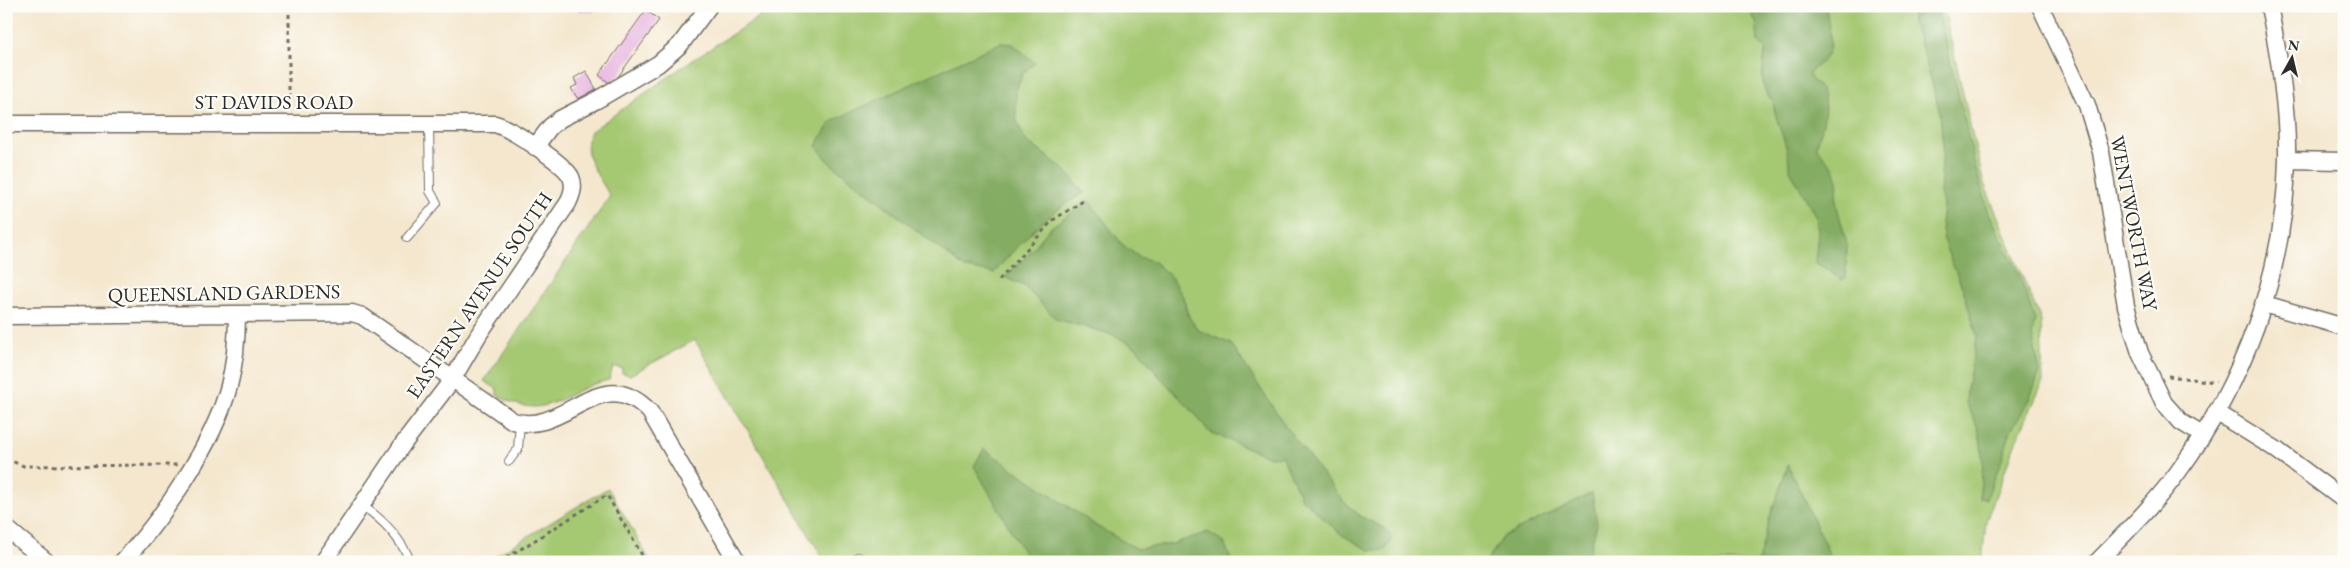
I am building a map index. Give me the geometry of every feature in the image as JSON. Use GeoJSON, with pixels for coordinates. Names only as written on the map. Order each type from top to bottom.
{"type":"FeatureCollection","features":[{"type":"Feature","properties":{"kind":"street"},"geometry":{"type":"LineString","coordinates":[[535,147],[555,122],[658,64],[690,33],[709,6]]}},
{"type":"Feature","properties":{"kind":"street","name":"WENTWORTH WAY"},"geometry":{"type":"LineString","coordinates":[[2040,6],[2087,106],[2101,152],[2126,306],[2149,373],[2164,403],[2181,422],[2202,435]]}},
{"type":"Feature","properties":{"kind":"street"},"geometry":{"type":"LineString","coordinates":[[2097,562],[2152,504],[2179,470],[2202,435],[2232,384],[2264,304],[2281,221],[2287,160],[2284,104],[2269,6]]}},
{"type":"Feature","properties":{"kind":"street","name":"ST DAVIDS ROAD"},"geometry":{"type":"LineString","coordinates":[[6,124],[495,124],[509,129],[535,147]]}},
{"type":"Feature","properties":{"kind":"street","name":"EASTERN AVENUE SOUTH"},"geometry":{"type":"LineString","coordinates":[[323,562],[361,505],[452,380],[479,334],[572,194],[572,181],[568,172],[535,147]]}},
{"type":"Feature","properties":{"kind":"street"},"geometry":{"type":"LineString","coordinates":[[2287,160],[2344,162]]}},
{"type":"Feature","properties":{"kind":"street"},"geometry":{"type":"LineString","coordinates":[[2264,304],[2344,327]]}},
{"type":"Feature","properties":{"kind":"street","name":"QUEENSLAND GARDENS"},"geometry":{"type":"LineString","coordinates":[[6,316],[352,313],[362,316],[506,417],[520,423]]}},
{"type":"Feature","properties":{"kind":"street"},"geometry":{"type":"LineString","coordinates":[[122,562],[136,548],[167,505],[192,465],[214,424],[228,387],[237,337],[237,314]]}},
{"type":"Feature","properties":{"kind":"street"},"geometry":{"type":"LineString","coordinates":[[520,423],[549,421],[582,401],[603,394],[614,393],[634,398],[650,412],[657,423],[737,562]]}},
{"type":"Feature","properties":{"kind":"street"},"geometry":{"type":"LineString","coordinates":[[2216,412],[2274,448],[2344,500]]}},
{"type":"Feature","properties":{"kind":"street"},"geometry":{"type":"LineString","coordinates":[[6,528],[47,562]]}},
{"type":"Feature","properties":{"kind":"lane"},"geometry":{"type":"LineString","coordinates":[[407,238],[437,203],[430,192],[429,123]]}},
{"type":"Feature","properties":{"kind":"lane"},"geometry":{"type":"LineString","coordinates":[[509,461],[518,449],[520,423]]}},
{"type":"Feature","properties":{"kind":"lane"},"geometry":{"type":"LineString","coordinates":[[361,505],[376,515],[388,527],[411,562]]}},
{"type":"Feature","properties":{"kind":"path"},"geometry":{"type":"LineString","coordinates":[[288,6],[289,124]]}},
{"type":"Feature","properties":{"kind":"path"},"geometry":{"type":"LineString","coordinates":[[999,280],[1052,220],[1083,200]]}},
{"type":"Feature","properties":{"kind":"path"},"geometry":{"type":"LineString","coordinates":[[2149,373],[2232,384]]}},
{"type":"Feature","properties":{"kind":"path"},"geometry":{"type":"LineString","coordinates":[[6,459],[24,466],[192,465]]}},
{"type":"Feature","properties":{"kind":"path"},"geometry":{"type":"LineString","coordinates":[[500,562],[607,495],[646,562]]}},
{"type":"Feature","properties":{"kind":"green space"},"geometry":{"type":"Polygon","coordinates":[[[776,6],[1943,6],[1983,181],[2041,321],[2043,382],[2015,444],[1986,521],[1982,562],[825,562],[695,340],[630,375],[622,373],[622,368],[613,367],[609,380],[542,406],[529,407],[514,403],[497,395],[497,389],[484,381],[610,196],[589,157],[587,149],[590,132],[689,62],[776,6]]]}},
{"type":"Feature","properties":{"kind":"green space"},"geometry":{"type":"Polygon","coordinates":[[[1747,6],[1826,6],[1830,32],[1829,51],[1826,57],[1809,73],[1811,79],[1822,92],[1825,106],[1824,120],[1816,147],[1834,168],[1838,180],[1836,203],[1847,244],[1846,277],[1842,280],[1815,262],[1818,232],[1816,217],[1789,168],[1789,159],[1776,118],[1773,101],[1768,96],[1763,84],[1765,49],[1758,42],[1756,22],[1747,6]]]}},
{"type":"Feature","properties":{"kind":"green space"},"geometry":{"type":"Polygon","coordinates":[[[1912,6],[1937,6],[1976,169],[1989,213],[2018,272],[2035,320],[2032,335],[2040,372],[2028,403],[2011,430],[2003,457],[1986,499],[1979,498],[1983,465],[1979,431],[1966,402],[1977,336],[1963,289],[1945,246],[1941,223],[1943,205],[1940,192],[1943,146],[1940,113],[1926,61],[1916,30],[1912,24],[1912,6]]]}},
{"type":"Feature","properties":{"kind":"green space"},"geometry":{"type":"Polygon","coordinates":[[[1000,43],[1013,44],[1035,63],[1023,73],[1016,91],[1016,118],[1024,139],[1065,170],[1084,193],[1046,218],[994,273],[965,268],[830,163],[817,147],[821,137],[832,121],[1000,43]]]}},
{"type":"Feature","properties":{"kind":"green space"},"geometry":{"type":"Polygon","coordinates":[[[1088,200],[1122,244],[1139,257],[1153,261],[1171,277],[1183,297],[1189,317],[1198,330],[1231,344],[1286,427],[1344,502],[1360,516],[1384,528],[1393,539],[1385,550],[1369,550],[1342,535],[1301,498],[1282,456],[1270,457],[1209,432],[1196,415],[1159,376],[1137,348],[1114,335],[1056,319],[1024,286],[1005,277],[1028,255],[1049,229],[1088,200]]]}},
{"type":"Feature","properties":{"kind":"green space"},"geometry":{"type":"Polygon","coordinates":[[[984,449],[1098,527],[1137,549],[1172,544],[1208,532],[1224,542],[1232,562],[1029,562],[974,466],[984,449]]]}},
{"type":"Feature","properties":{"kind":"green space"},"geometry":{"type":"Polygon","coordinates":[[[1788,465],[1833,562],[1758,562],[1770,516],[1788,465]]]}},
{"type":"Feature","properties":{"kind":"green space"},"geometry":{"type":"Polygon","coordinates":[[[608,488],[651,562],[485,562],[608,488]]]}},
{"type":"Feature","properties":{"kind":"green space"},"geometry":{"type":"Polygon","coordinates":[[[1592,493],[1597,524],[1587,562],[1486,562],[1504,536],[1592,493]]]}},
{"type":"Feature","properties":{"kind":"building"},"geometry":{"type":"Polygon","coordinates":[[[579,6],[594,6],[594,12],[579,12],[579,6]]]}},
{"type":"Feature","properties":{"kind":"building"},"geometry":{"type":"Polygon","coordinates":[[[646,10],[659,20],[612,85],[599,75],[646,10]]]}},
{"type":"Feature","properties":{"kind":"building"},"geometry":{"type":"Polygon","coordinates":[[[586,71],[596,89],[578,99],[571,88],[577,85],[574,78],[586,71]]]}}]}
